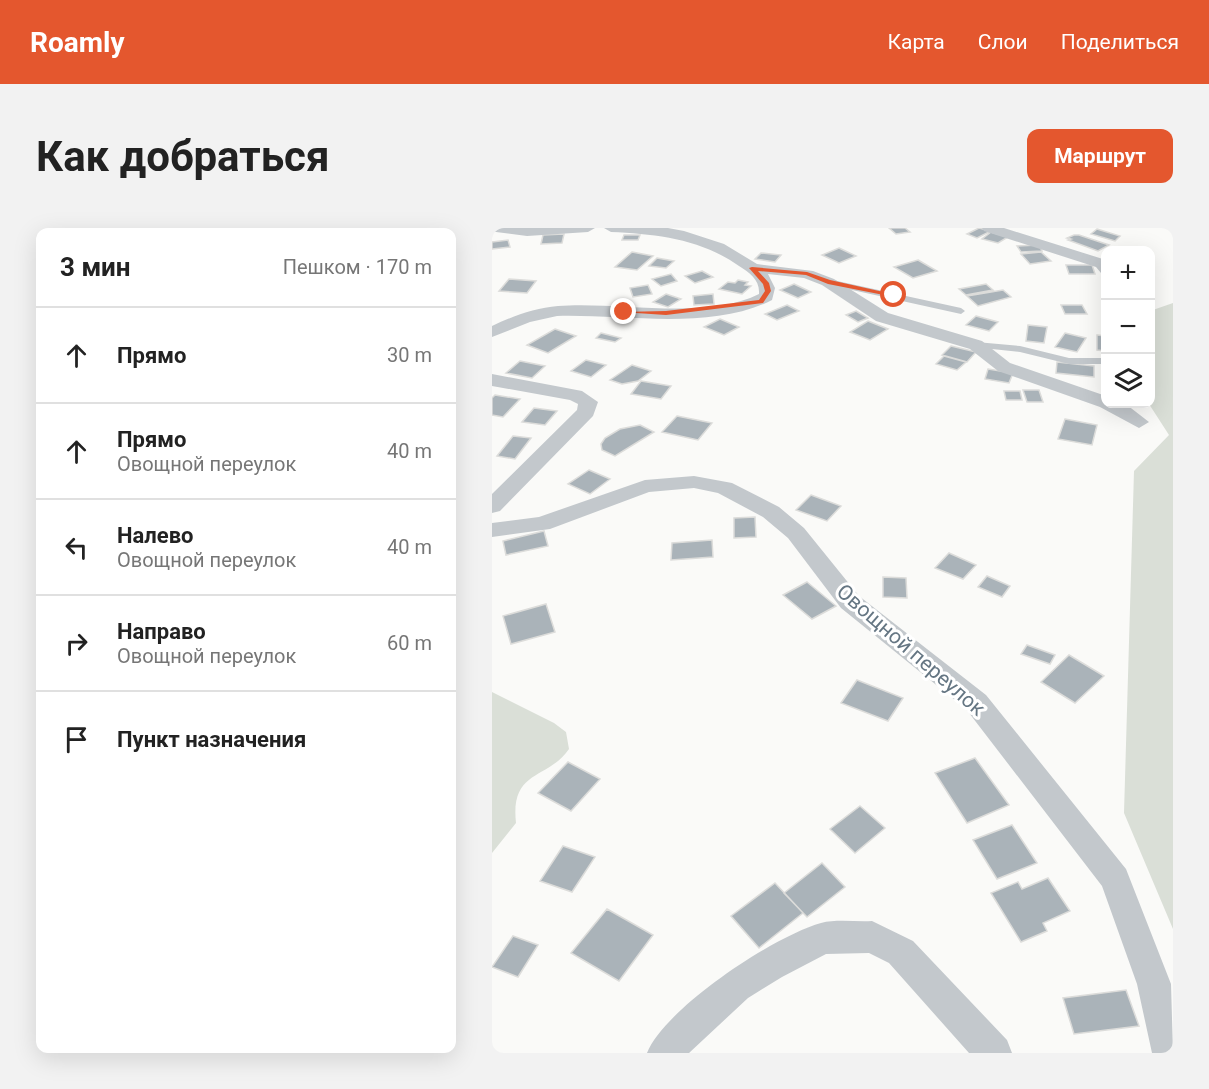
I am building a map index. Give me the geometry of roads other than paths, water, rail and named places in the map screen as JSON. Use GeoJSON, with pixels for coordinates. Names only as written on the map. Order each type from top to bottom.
{"type":"FeatureCollection","features":[{"type":"Feature","properties":{"kind":"street"},"geometry":{"type":"LineString","coordinates":[[496,228],[527,232],[588,228]]}},
{"type":"Feature","properties":{"kind":"street"},"geometry":{"type":"LineString","coordinates":[[492,332],[530,316],[561,311],[666,313],[761,302],[768,291],[761,275],[739,258],[696,237],[667,231],[610,228]]}},
{"type":"Feature","properties":{"kind":"street"},"geometry":{"type":"LineString","coordinates":[[989,228],[1101,264]]}},
{"type":"Feature","properties":{"kind":"street"},"geometry":{"type":"LineString","coordinates":[[752,268],[807,274],[828,282],[882,317],[976,345],[1004,367],[1101,401]]}},
{"type":"Feature","properties":{"kind":"street"},"geometry":{"type":"LineString","coordinates":[[492,380],[575,394],[588,402],[586,412],[492,506]]}},
{"type":"Feature","properties":{"kind":"street"},"geometry":{"type":"LineString","coordinates":[[1118,408],[1139,422]]}},
{"type":"Feature","properties":{"kind":"street","name":"Овощной переулок"},"geometry":{"type":"LineString","coordinates":[[492,530],[542,524],[645,486],[664,483],[694,482],[724,488],[771,512],[796,533],[850,602],[976,702],[1115,879],[1154,984],[1170,1053]]}},
{"type":"Feature","properties":{"kind":"street"},"geometry":{"type":"LineString","coordinates":[[665,1053],[685,1031],[736,986],[770,965],[823,938],[872,938],[902,952],[994,1053]]}},
{"type":"Feature","properties":{"kind":"lane"},"geometry":{"type":"LineString","coordinates":[[828,282],[961,311]]}},
{"type":"Feature","properties":{"kind":"lane"},"geometry":{"type":"LineString","coordinates":[[976,345],[1020,349],[1069,361],[1101,362]]}}]}
